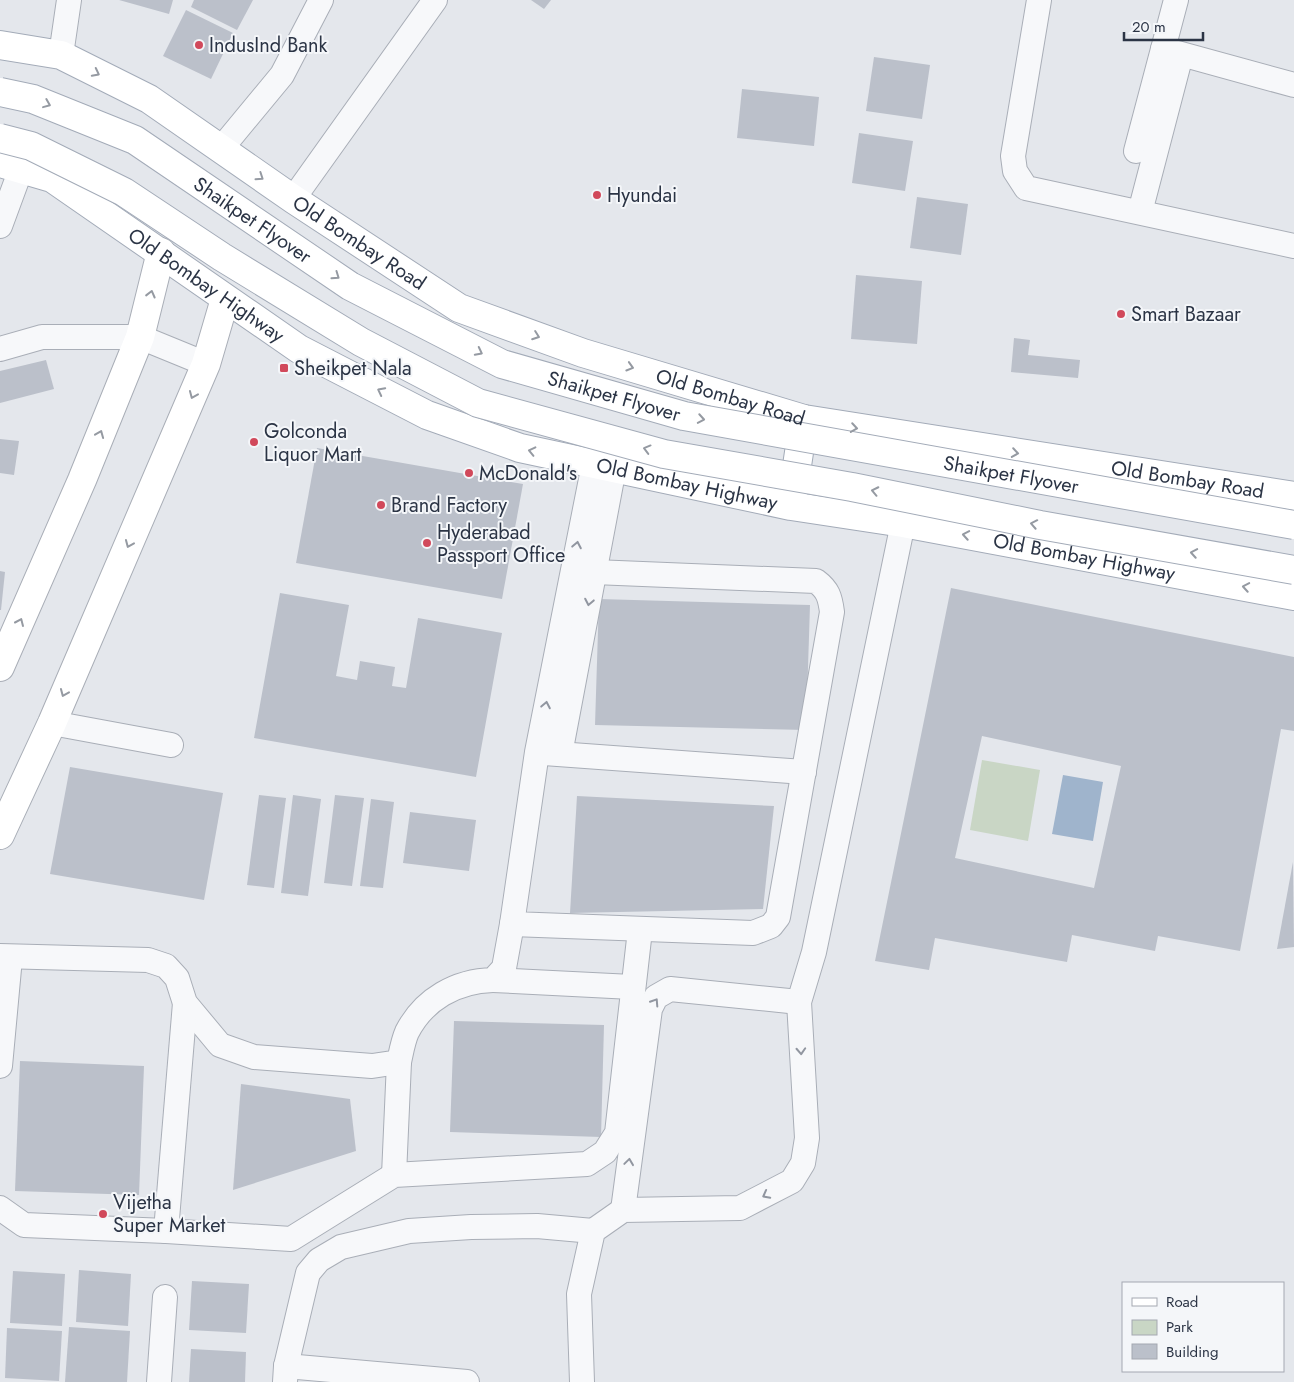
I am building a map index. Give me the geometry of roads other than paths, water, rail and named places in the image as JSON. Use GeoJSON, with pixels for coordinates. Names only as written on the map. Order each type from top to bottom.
{"type":"FeatureCollection","features":[{"type":"Feature","properties":{"kind":"main road"},"geometry":{"type":"LineString","coordinates":[[0,45],[61,55],[149,99],[220,150]]}},
{"type":"Feature","properties":{"kind":"main road","name":"Shaikpet Flyover"},"geometry":{"type":"LineString","coordinates":[[0,92],[33,99],[135,140],[350,286],[502,364],[684,416],[1294,525]]}},
{"type":"Feature","properties":{"kind":"main road","name":"Shaikpet Flyover"},"geometry":{"type":"LineString","coordinates":[[0,138],[31,146],[124,192],[222,257],[361,342],[478,404],[664,454],[852,487],[1040,525],[1294,570]]}},
{"type":"Feature","properties":{"kind":"main road","name":"Old Bombay Road"},"geometry":{"type":"LineString","coordinates":[[220,150],[459,308],[583,354],[804,419],[1294,496]]}},
{"type":"Feature","properties":{"kind":"main road","name":"Old Bombay Highway"},"geometry":{"type":"LineString","coordinates":[[10,166],[52,178],[162,252],[225,299],[299,349],[428,415],[520,448],[791,506],[903,523],[1294,596]]}},
{"type":"Feature","properties":{"kind":"main road"},"geometry":{"type":"LineString","coordinates":[[0,667],[82,480],[140,337],[162,252]]}},
{"type":"Feature","properties":{"kind":"main road"},"geometry":{"type":"LineString","coordinates":[[0,835],[52,722],[206,364],[225,299]]}},
{"type":"Feature","properties":{"kind":"main road"},"geometry":{"type":"LineString","coordinates":[[791,506],[804,419]]}},
{"type":"Feature","properties":{"kind":"street"},"geometry":{"type":"LineString","coordinates":[[61,55],[69,0]]}},
{"type":"Feature","properties":{"kind":"street"},"geometry":{"type":"LineString","coordinates":[[220,150],[282,74],[321,0]]}},
{"type":"Feature","properties":{"kind":"street"},"geometry":{"type":"LineString","coordinates":[[293,199],[435,0]]}},
{"type":"Feature","properties":{"kind":"street"},"geometry":{"type":"LineString","coordinates":[[1039,0],[1013,156],[1015,171],[1026,188],[1294,246]]}},
{"type":"Feature","properties":{"kind":"street"},"geometry":{"type":"LineString","coordinates":[[1140,212],[1172,52],[1176,0]]}},
{"type":"Feature","properties":{"kind":"street"},"geometry":{"type":"LineString","coordinates":[[1172,52],[1294,84]]}},
{"type":"Feature","properties":{"kind":"street"},"geometry":{"type":"LineString","coordinates":[[1136,151],[1172,52]]}},
{"type":"Feature","properties":{"kind":"street"},"geometry":{"type":"LineString","coordinates":[[0,226],[10,166]]}},
{"type":"Feature","properties":{"kind":"street"},"geometry":{"type":"LineString","coordinates":[[0,349],[42,337],[140,337],[206,364]]}},
{"type":"Feature","properties":{"kind":"street"},"geometry":{"type":"LineString","coordinates":[[548,753],[594,572],[604,466]]}},
{"type":"Feature","properties":{"kind":"street"},"geometry":{"type":"LineString","coordinates":[[493,980],[504,968],[604,466]]}},
{"type":"Feature","properties":{"kind":"street"},"geometry":{"type":"LineString","coordinates":[[582,1382],[579,1294],[594,1231],[623,1210],[740,1208],[792,1181],[803,1163],[807,1138],[798,1002],[814,952],[903,523]]}},
{"type":"Feature","properties":{"kind":"street"},"geometry":{"type":"LineString","coordinates":[[512,924],[753,933],[772,926],[778,917],[832,612],[830,597],[826,588],[816,581],[594,572]]}},
{"type":"Feature","properties":{"kind":"street"},"geometry":{"type":"LineString","coordinates":[[52,722],[171,745]]}},
{"type":"Feature","properties":{"kind":"street"},"geometry":{"type":"LineString","coordinates":[[548,753],[804,772]]}},
{"type":"Feature","properties":{"kind":"street"},"geometry":{"type":"LineString","coordinates":[[0,1208],[24,1225],[291,1239],[394,1175],[588,1164],[605,1152],[617,1133],[632,987],[640,930]]}},
{"type":"Feature","properties":{"kind":"street"},"geometry":{"type":"LineString","coordinates":[[0,1066],[5,957],[148,960],[166,966],[177,978],[185,1003],[220,1045],[254,1057],[372,1066],[399,1062]]}},
{"type":"Feature","properties":{"kind":"street"},"geometry":{"type":"LineString","coordinates":[[394,1175],[399,1062],[407,1034],[421,1010],[439,995],[474,980],[632,987]]}},
{"type":"Feature","properties":{"kind":"street"},"geometry":{"type":"LineString","coordinates":[[623,1210],[650,1009],[656,997],[670,989],[798,1002]]}},
{"type":"Feature","properties":{"kind":"street"},"geometry":{"type":"LineString","coordinates":[[166,1231],[185,1003]]}},
{"type":"Feature","properties":{"kind":"street"},"geometry":{"type":"LineString","coordinates":[[467,1382],[286,1374],[308,1274],[318,1260],[341,1247],[409,1231],[471,1227],[537,1226],[594,1231]]}},
{"type":"Feature","properties":{"kind":"street"},"geometry":{"type":"LineString","coordinates":[[158,1382],[164,1297]]}},
{"type":"Feature","properties":{"kind":"water"},"geometry":{"type":"Polygon","coordinates":[[[1063,775],[1103,782],[1093,841],[1052,834],[1063,775]]]}},
{"type":"Feature","properties":{"kind":"place","name":"IndusInd Bank"},"geometry":{"type":"Point","coordinates":[199,45]}},
{"type":"Feature","properties":{"kind":"place","name":"Hyundai"},"geometry":{"type":"Point","coordinates":[597,195]}},
{"type":"Feature","properties":{"kind":"place","name":"Smart Bazaar"},"geometry":{"type":"Point","coordinates":[1121,314]}},
{"type":"Feature","properties":{"kind":"place","name":"Sheikpet Nala"},"geometry":{"type":"Point","coordinates":[284,368]}},
{"type":"Feature","properties":{"kind":"place","name":"Golconda Liquor Mart"},"geometry":{"type":"Point","coordinates":[254,442]}},
{"type":"Feature","properties":{"kind":"place","name":"McDonald's"},"geometry":{"type":"Point","coordinates":[469,473]}},
{"type":"Feature","properties":{"kind":"place","name":"Brand Factory"},"geometry":{"type":"Point","coordinates":[381,505]}},
{"type":"Feature","properties":{"kind":"place","name":"Hyderabad Passport Office"},"geometry":{"type":"Point","coordinates":[427,543]}},
{"type":"Feature","properties":{"kind":"place","name":"Vijetha Super Market"},"geometry":{"type":"Point","coordinates":[103,1214]}}]}
